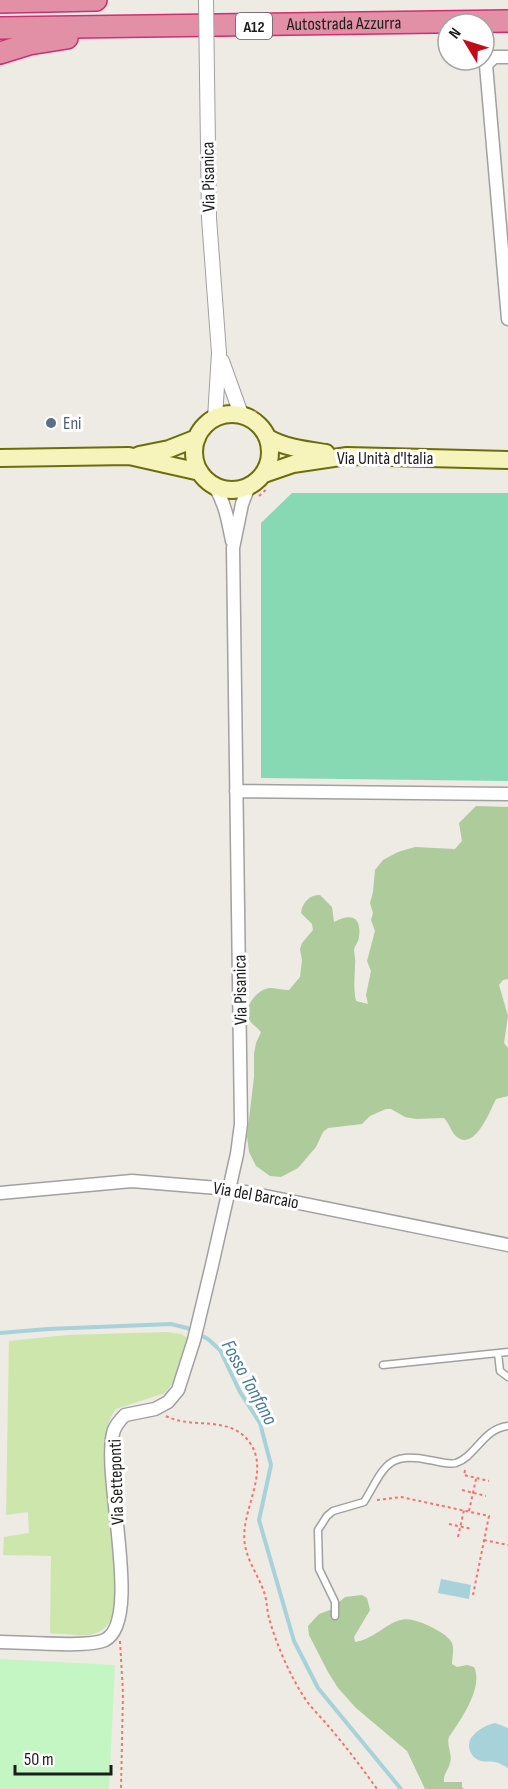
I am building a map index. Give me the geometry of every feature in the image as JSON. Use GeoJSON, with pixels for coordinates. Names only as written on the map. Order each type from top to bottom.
{"type":"FeatureCollection","features":[{"type":"Feature","properties":{"kind":"highway"},"geometry":{"type":"LineString","coordinates":[[0,2],[96,0]]}},
{"type":"Feature","properties":{"kind":"highway","name":"Autostrada Azzurra"},"geometry":{"type":"LineString","coordinates":[[0,28],[133,28],[508,21]]}},
{"type":"Feature","properties":{"kind":"highway"},"geometry":{"type":"LineString","coordinates":[[0,53],[55,39],[133,28]]}},
{"type":"Feature","properties":{"kind":"main road"},"geometry":{"type":"LineString","coordinates":[[252,492],[213,485],[200,472],[194,452],[197,438],[201,430],[215,418],[228,414],[247,413],[279,444],[347,456]]}},
{"type":"Feature","properties":{"kind":"main road"},"geometry":{"type":"LineString","coordinates":[[268,432],[271,453],[268,478]]}},
{"type":"Feature","properties":{"kind":"main road"},"geometry":{"type":"LineString","coordinates":[[0,458],[129,456],[169,449],[197,438]]}},
{"type":"Feature","properties":{"kind":"main road"},"geometry":{"type":"LineString","coordinates":[[129,456],[200,472]]}},
{"type":"Feature","properties":{"kind":"main road","name":"Via Unità d'Italia"},"geometry":{"type":"LineString","coordinates":[[252,492],[268,478],[293,464],[347,456],[508,460]]}},
{"type":"Feature","properties":{"kind":"street","name":"Via Pisanica"},"geometry":{"type":"LineString","coordinates":[[206,0],[209,218],[219,353],[215,418]]}},
{"type":"Feature","properties":{"kind":"street"},"geometry":{"type":"LineString","coordinates":[[508,57],[495,57],[486,65],[508,319]]}},
{"type":"Feature","properties":{"kind":"street","name":"Via Pisanica"},"geometry":{"type":"LineString","coordinates":[[219,353],[247,413]]}},
{"type":"Feature","properties":{"kind":"street","name":"Via Pisanica"},"geometry":{"type":"LineString","coordinates":[[213,485],[227,512],[233,548],[242,1124],[230,1189]]}},
{"type":"Feature","properties":{"kind":"street","name":"Via Pisanica"},"geometry":{"type":"LineString","coordinates":[[233,548],[242,504],[252,492]]}},
{"type":"Feature","properties":{"kind":"street"},"geometry":{"type":"LineString","coordinates":[[236,791],[508,794]]}},
{"type":"Feature","properties":{"kind":"street","name":"Via del Barcaio"},"geometry":{"type":"LineString","coordinates":[[0,1193],[132,1181],[230,1189],[508,1245]]}},
{"type":"Feature","properties":{"kind":"street","name":"Via Setteponti"},"geometry":{"type":"LineString","coordinates":[[117,1627],[122,1587],[111,1455],[114,1429],[125,1415],[155,1408],[168,1402],[178,1390],[199,1321],[230,1189]]}},
{"type":"Feature","properties":{"kind":"street"},"geometry":{"type":"LineString","coordinates":[[0,1642],[82,1644],[106,1640],[117,1627]]}},
{"type":"Feature","properties":{"kind":"lane"},"geometry":{"type":"LineString","coordinates":[[383,1365],[508,1352]]}},
{"type":"Feature","properties":{"kind":"lane"},"geometry":{"type":"LineString","coordinates":[[498,1353],[500,1371],[508,1377]]}},
{"type":"Feature","properties":{"kind":"lane"},"geometry":{"type":"LineString","coordinates":[[335,1616],[335,1602],[319,1569],[318,1530],[327,1516],[333,1511],[364,1502],[384,1469],[398,1458],[410,1456],[450,1464],[459,1462],[495,1430],[508,1426]]}},
{"type":"Feature","properties":{"kind":"path"},"geometry":{"type":"LineString","coordinates":[[247,413],[268,432]]}},
{"type":"Feature","properties":{"kind":"path"},"geometry":{"type":"LineString","coordinates":[[252,492],[268,478]]}},
{"type":"Feature","properties":{"kind":"path"},"geometry":{"type":"LineString","coordinates":[[155,1408],[174,1420],[223,1425],[239,1432],[250,1443],[256,1457],[256,1475],[246,1519],[245,1544],[265,1593],[269,1619],[291,1674],[307,1702],[377,1789]]}},
{"type":"Feature","properties":{"kind":"path"},"geometry":{"type":"LineString","coordinates":[[470,1452],[464,1475],[489,1481]]}},
{"type":"Feature","properties":{"kind":"path"},"geometry":{"type":"LineString","coordinates":[[469,1511],[477,1478]]}},
{"type":"Feature","properties":{"kind":"path"},"geometry":{"type":"LineString","coordinates":[[462,1490],[486,1496]]}},
{"type":"Feature","properties":{"kind":"path"},"geometry":{"type":"LineString","coordinates":[[364,1502],[401,1497],[489,1516],[473,1595]]}},
{"type":"Feature","properties":{"kind":"path"},"geometry":{"type":"LineString","coordinates":[[458,1537],[464,1510]]}},
{"type":"Feature","properties":{"kind":"path"},"geometry":{"type":"LineString","coordinates":[[448,1524],[472,1529]]}},
{"type":"Feature","properties":{"kind":"path"},"geometry":{"type":"LineString","coordinates":[[484,1540],[508,1545]]}},
{"type":"Feature","properties":{"kind":"path"},"geometry":{"type":"LineString","coordinates":[[117,1627],[121,1646],[123,1693],[121,1789]]}},
{"type":"Feature","properties":{"kind":"green space"},"geometry":{"type":"Polygon","coordinates":[[[292,493],[508,493],[508,781],[261,778],[261,523],[292,493]]]}},
{"type":"Feature","properties":{"kind":"green space"},"geometry":{"type":"Polygon","coordinates":[[[476,806],[508,807],[508,979],[503,980],[499,985],[508,1016],[504,1043],[508,1048],[508,1096],[496,1099],[481,1128],[470,1139],[464,1140],[457,1137],[444,1118],[416,1119],[386,1109],[370,1116],[362,1124],[328,1128],[298,1168],[281,1177],[270,1176],[256,1166],[249,1152],[247,1136],[254,1077],[254,1054],[261,1032],[249,1020],[247,1013],[252,999],[264,989],[289,990],[300,977],[302,960],[300,949],[313,930],[312,924],[301,913],[303,906],[310,898],[320,895],[332,907],[334,922],[350,917],[357,921],[359,939],[354,950],[355,996],[356,1001],[368,1004],[366,995],[371,971],[367,961],[375,931],[371,920],[373,913],[370,903],[375,870],[383,860],[415,847],[455,849],[462,841],[459,823],[476,806]]]}},
{"type":"Feature","properties":{"kind":"green space"},"geometry":{"type":"Polygon","coordinates":[[[166,1332],[181,1334],[189,1339],[179,1374],[165,1393],[116,1409],[107,1428],[116,1603],[112,1616],[101,1631],[93,1634],[50,1633],[51,1556],[3,1555],[4,1537],[29,1533],[28,1512],[6,1515],[9,1341],[68,1335],[166,1332]]]}},
{"type":"Feature","properties":{"kind":"green space"},"geometry":{"type":"Polygon","coordinates":[[[362,1595],[367,1598],[370,1610],[354,1637],[355,1642],[368,1638],[395,1622],[413,1620],[435,1629],[451,1641],[452,1664],[457,1667],[467,1665],[474,1667],[476,1684],[464,1713],[449,1737],[451,1760],[444,1779],[444,1782],[462,1782],[464,1789],[425,1789],[407,1751],[356,1708],[338,1688],[328,1672],[309,1635],[308,1626],[319,1614],[330,1610],[345,1597],[362,1595]]]}},
{"type":"Feature","properties":{"kind":"green space"},"geometry":{"type":"Polygon","coordinates":[[[0,1659],[115,1665],[109,1789],[0,1789],[0,1659]]]}},
{"type":"Feature","properties":{"kind":"water"},"geometry":{"type":"Polygon","coordinates":[[[441,1579],[471,1585],[469,1599],[438,1593],[441,1579]]]}},
{"type":"Feature","properties":{"kind":"water"},"geometry":{"type":"Polygon","coordinates":[[[495,1723],[508,1728],[508,1768],[497,1762],[477,1760],[469,1748],[473,1735],[482,1728],[495,1723]]]}},
{"type":"Feature","properties":{"kind":"waterway","name":"Fosso Tonfano"},"geometry":{"type":"LineString","coordinates":[[0,1333],[171,1324],[187,1328],[208,1339],[220,1350],[240,1392],[260,1423],[271,1465],[259,1520],[294,1641],[318,1688],[401,1789]]}},
{"type":"Feature","properties":{"kind":"place","name":"Eni"},"geometry":{"type":"Point","coordinates":[51,423]}}]}
